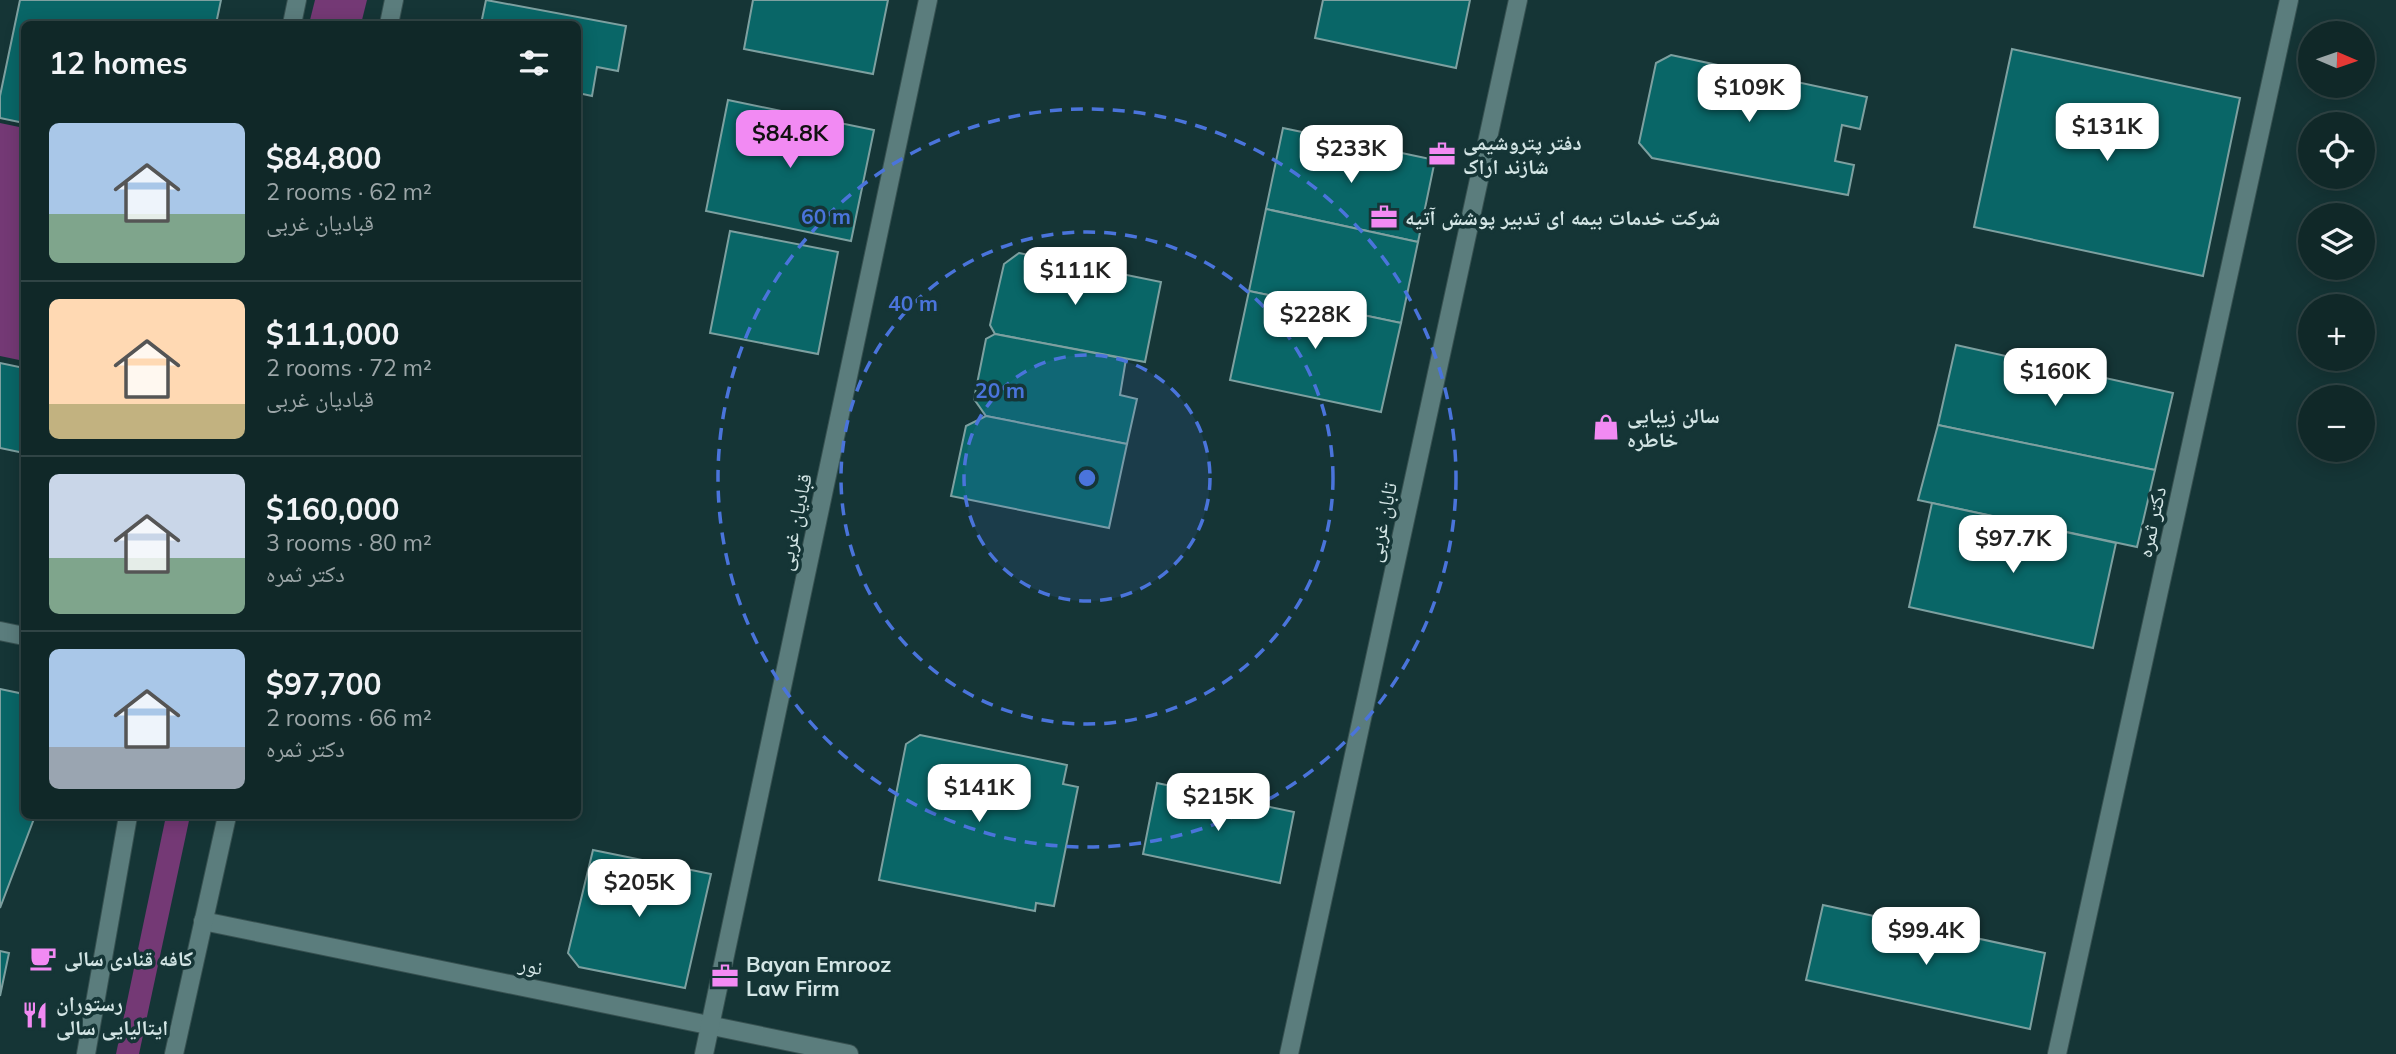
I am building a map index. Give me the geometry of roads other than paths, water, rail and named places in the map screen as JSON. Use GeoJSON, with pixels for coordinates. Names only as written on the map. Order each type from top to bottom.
{"type":"FeatureCollection","features":[{"type":"Feature","properties":{"kind":"street"},"geometry":{"type":"LineString","coordinates":[[293,21],[297,0]]}},
{"type":"Feature","properties":{"kind":"street"},"geometry":{"type":"LineString","coordinates":[[390,21],[394,0]]}},
{"type":"Feature","properties":{"kind":"street","name":"قبادیان غربی"},"geometry":{"type":"LineString","coordinates":[[704,1054],[928,0]]}},
{"type":"Feature","properties":{"kind":"street","name":"تابان غربی"},"geometry":{"type":"LineString","coordinates":[[1289,1054],[1518,0]]}},
{"type":"Feature","properties":{"kind":"street","name":"دکتر ثمره"},"geometry":{"type":"LineString","coordinates":[[2057,1054],[2289,0]]}},
{"type":"Feature","properties":{"kind":"street"},"geometry":{"type":"LineString","coordinates":[[0,631],[21,635]]}},
{"type":"Feature","properties":{"kind":"street"},"geometry":{"type":"LineString","coordinates":[[86,1054],[127,819]]}},
{"type":"Feature","properties":{"kind":"street"},"geometry":{"type":"LineString","coordinates":[[174,1054],[226,819]]}},
{"type":"Feature","properties":{"kind":"street","name":"نور"},"geometry":{"type":"LineString","coordinates":[[203,921],[849,1054]]}},
{"type":"Feature","properties":{"kind":"place","name":"دفتر پتروشیمی شازند اراک"},"geometry":{"type":"Point","coordinates":[1442,154]}},
{"type":"Feature","properties":{"kind":"place","name":"شرکت خدمات بیمه ای تدبیر پوشش آتیه"},"geometry":{"type":"Point","coordinates":[1384,217]}},
{"type":"Feature","properties":{"kind":"place","name":"سالن زیبایی خاطره"},"geometry":{"type":"Point","coordinates":[1606,427]}},
{"type":"Feature","properties":{"kind":"place","name":"کافه قنادی سالی"},"geometry":{"type":"Point","coordinates":[43,958]}},
{"type":"Feature","properties":{"kind":"place","name":"Bayan Emrooz Law Firm"},"geometry":{"type":"Point","coordinates":[725,976]}},
{"type":"Feature","properties":{"kind":"place","name":"رستوران ایتالیایی سالی"},"geometry":{"type":"Point","coordinates":[35,1015]}}]}
